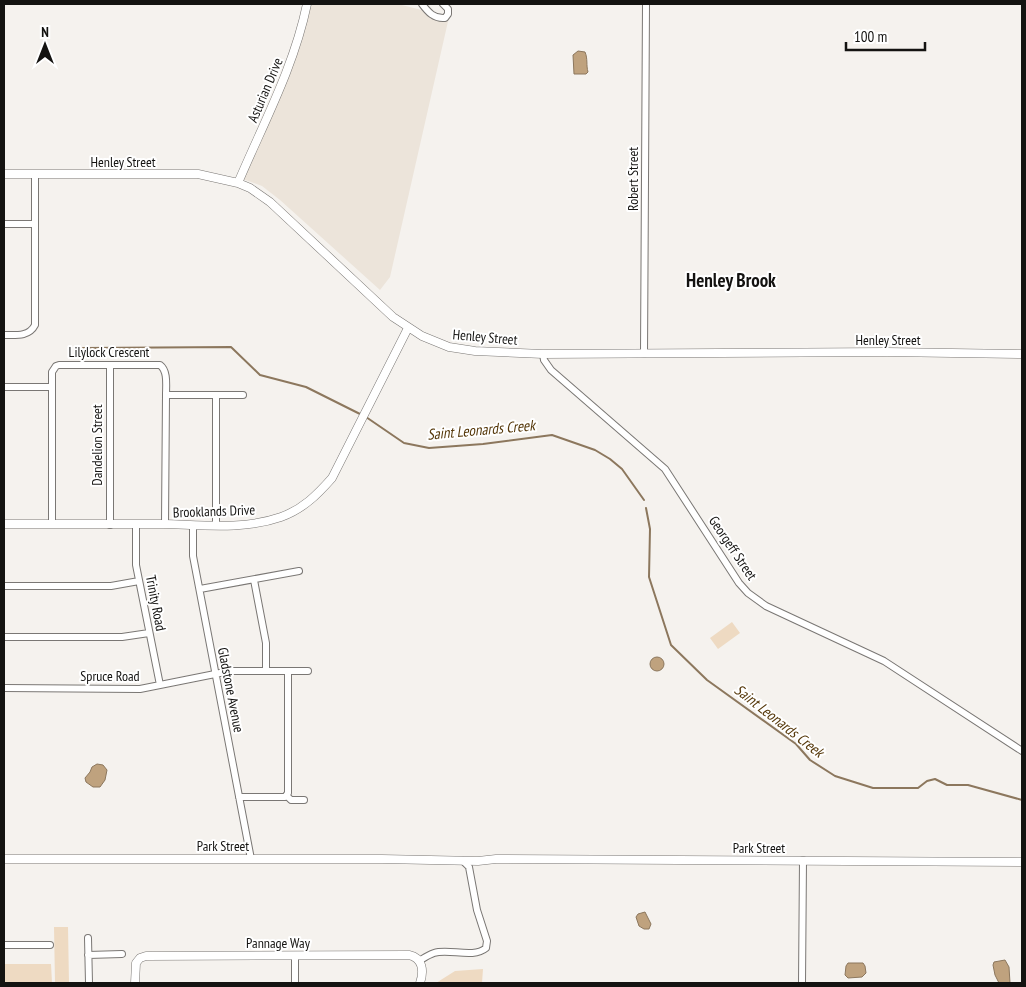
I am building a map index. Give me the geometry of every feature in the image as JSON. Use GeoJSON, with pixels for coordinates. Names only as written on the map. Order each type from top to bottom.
{"type":"FeatureCollection","features":[{"type":"Feature","properties":{"kind":"street","name":"Asturian Drive"},"geometry":{"type":"LineString","coordinates":[[238,183],[289,67],[307,4]]}},
{"type":"Feature","properties":{"kind":"street"},"geometry":{"type":"LineString","coordinates":[[422,4],[434,17],[439,19],[445,18],[448,14],[448,9],[442,4]]}},
{"type":"Feature","properties":{"kind":"street","name":"Robert Street"},"geometry":{"type":"LineString","coordinates":[[644,354],[646,4]]}},
{"type":"Feature","properties":{"kind":"street","name":"Henley Street"},"geometry":{"type":"LineString","coordinates":[[4,174],[198,174],[238,183],[250,188],[270,202],[393,317],[422,336],[449,347],[543,354],[887,352],[1022,354]]}},
{"type":"Feature","properties":{"kind":"street"},"geometry":{"type":"LineString","coordinates":[[4,335],[22,335],[29,332],[35,325],[35,174]]}},
{"type":"Feature","properties":{"kind":"street"},"geometry":{"type":"LineString","coordinates":[[4,224],[35,224]]}},
{"type":"Feature","properties":{"kind":"street","name":"Brooklands Drive"},"geometry":{"type":"LineString","coordinates":[[4,524],[165,524],[193,526],[248,524],[281,516],[300,508],[316,496],[332,478],[408,328]]}},
{"type":"Feature","properties":{"kind":"street","name":"Georgeff Street"},"geometry":{"type":"LineString","coordinates":[[543,354],[544,360],[551,370],[665,469],[739,583],[748,593],[766,606],[884,661],[1022,751]]}},
{"type":"Feature","properties":{"kind":"street","name":"Lilylock Crescent"},"geometry":{"type":"LineString","coordinates":[[52,524],[52,372],[56,366],[110,365],[160,365],[165,370],[165,524]]}},
{"type":"Feature","properties":{"kind":"street","name":"Dandelion Street"},"geometry":{"type":"LineString","coordinates":[[110,365],[110,525]]}},
{"type":"Feature","properties":{"kind":"street"},"geometry":{"type":"LineString","coordinates":[[4,387],[52,387]]}},
{"type":"Feature","properties":{"kind":"street"},"geometry":{"type":"LineString","coordinates":[[166,395],[244,395]]}},
{"type":"Feature","properties":{"kind":"street"},"geometry":{"type":"LineString","coordinates":[[216,395],[216,525]]}},
{"type":"Feature","properties":{"kind":"street","name":"Trinity Road"},"geometry":{"type":"LineString","coordinates":[[136,525],[135,556],[160,685]]}},
{"type":"Feature","properties":{"kind":"street","name":"Gladstone Avenue"},"geometry":{"type":"LineString","coordinates":[[193,526],[193,556],[251,859]]}},
{"type":"Feature","properties":{"kind":"street"},"geometry":{"type":"LineString","coordinates":[[200,589],[299,571]]}},
{"type":"Feature","properties":{"kind":"street"},"geometry":{"type":"LineString","coordinates":[[254,580],[266,643],[266,670]]}},
{"type":"Feature","properties":{"kind":"street"},"geometry":{"type":"LineString","coordinates":[[4,586],[111,586],[139,581]]}},
{"type":"Feature","properties":{"kind":"street"},"geometry":{"type":"LineString","coordinates":[[4,637],[122,637],[150,632]]}},
{"type":"Feature","properties":{"kind":"street","name":"Spruce Road"},"geometry":{"type":"LineString","coordinates":[[4,688],[140,689],[230,671],[308,671]]}},
{"type":"Feature","properties":{"kind":"street"},"geometry":{"type":"LineString","coordinates":[[287,796],[288,671]]}},
{"type":"Feature","properties":{"kind":"street"},"geometry":{"type":"LineString","coordinates":[[239,797],[287,796],[291,800],[304,800]]}},
{"type":"Feature","properties":{"kind":"street","name":"Park Street"},"geometry":{"type":"LineString","coordinates":[[443,860],[455,858],[496,860]]}},
{"type":"Feature","properties":{"kind":"street","name":"Park Street"},"geometry":{"type":"LineString","coordinates":[[4,859],[1022,862]]}},
{"type":"Feature","properties":{"kind":"street"},"geometry":{"type":"LineString","coordinates":[[802,983],[803,860]]}},
{"type":"Feature","properties":{"kind":"street"},"geometry":{"type":"LineString","coordinates":[[420,983],[422,970],[419,961],[435,952],[481,952],[486,948],[469,867],[463,861]]}},
{"type":"Feature","properties":{"kind":"street"},"geometry":{"type":"LineString","coordinates":[[88,938],[89,983]]}},
{"type":"Feature","properties":{"kind":"street"},"geometry":{"type":"LineString","coordinates":[[4,945],[50,946]]}},
{"type":"Feature","properties":{"kind":"street"},"geometry":{"type":"LineString","coordinates":[[88,955],[122,954]]}},
{"type":"Feature","properties":{"kind":"street","name":"Pannage Way"},"geometry":{"type":"LineString","coordinates":[[135,983],[136,963],[140,958],[146,956],[408,955],[419,961]]}},
{"type":"Feature","properties":{"kind":"street"},"geometry":{"type":"LineString","coordinates":[[295,956],[295,983]]}},
{"type":"Feature","properties":{"kind":"shaded area"},"geometry":{"type":"Polygon","coordinates":[[[307,4],[398,4],[449,17],[390,277],[380,290],[280,200],[262,186],[240,178],[289,67],[307,4]]]}},
{"type":"Feature","properties":{"kind":"shaded area"},"geometry":{"type":"Polygon","coordinates":[[[578,51],[585,52],[588,72],[586,74],[574,74],[573,55],[578,51]]]}},
{"type":"Feature","properties":{"kind":"shaded area"},"geometry":{"type":"Polygon","coordinates":[[[732,622],[740,633],[718,649],[710,638],[732,622]]]}},
{"type":"Feature","properties":{"kind":"shaded area"},"geometry":{"type":"Polygon","coordinates":[[[654,657],[660,657],[664,664],[660,671],[654,671],[650,667],[650,661],[654,657]]]}},
{"type":"Feature","properties":{"kind":"shaded area"},"geometry":{"type":"Polygon","coordinates":[[[97,764],[103,765],[107,770],[105,780],[100,787],[93,787],[86,782],[85,778],[92,767],[97,764]]]}},
{"type":"Feature","properties":{"kind":"shaded area"},"geometry":{"type":"Polygon","coordinates":[[[645,912],[651,924],[649,929],[639,926],[636,917],[638,914],[645,912]]]}},
{"type":"Feature","properties":{"kind":"shaded area"},"geometry":{"type":"Polygon","coordinates":[[[54,927],[68,927],[69,983],[55,983],[54,927]]]}},
{"type":"Feature","properties":{"kind":"shaded area"},"geometry":{"type":"Polygon","coordinates":[[[1005,960],[1009,967],[1010,983],[999,983],[993,965],[994,962],[1005,960]]]}},
{"type":"Feature","properties":{"kind":"shaded area"},"geometry":{"type":"Polygon","coordinates":[[[848,963],[863,963],[866,973],[862,977],[848,978],[845,975],[848,963]]]}},
{"type":"Feature","properties":{"kind":"shaded area"},"geometry":{"type":"Polygon","coordinates":[[[4,964],[51,964],[52,983],[4,983],[4,964]]]}},
{"type":"Feature","properties":{"kind":"shaded area"},"geometry":{"type":"Polygon","coordinates":[[[483,969],[482,983],[436,983],[455,971],[483,969]]]}},
{"type":"Feature","properties":{"kind":"waterway","name":"Saint Leonards Creek"},"geometry":{"type":"LineString","coordinates":[[83,348],[231,347],[260,375],[306,387],[362,415]]}},
{"type":"Feature","properties":{"kind":"waterway","name":"Saint Leonards Creek"},"geometry":{"type":"LineString","coordinates":[[366,417],[404,443],[429,448],[483,444],[552,435],[595,450],[610,459],[622,469],[644,500]]}},
{"type":"Feature","properties":{"kind":"waterway","name":"Saint Leonards Creek"},"geometry":{"type":"LineString","coordinates":[[646,508],[650,529],[649,577],[671,645],[707,680],[796,744],[810,760],[835,776],[873,788],[918,788],[927,781],[935,779],[947,785],[968,785],[1022,800]]}},
{"type":"Feature","properties":{"kind":"district","name":"Henley Brook"},"geometry":{"type":"Point","coordinates":[731,280]}}]}
